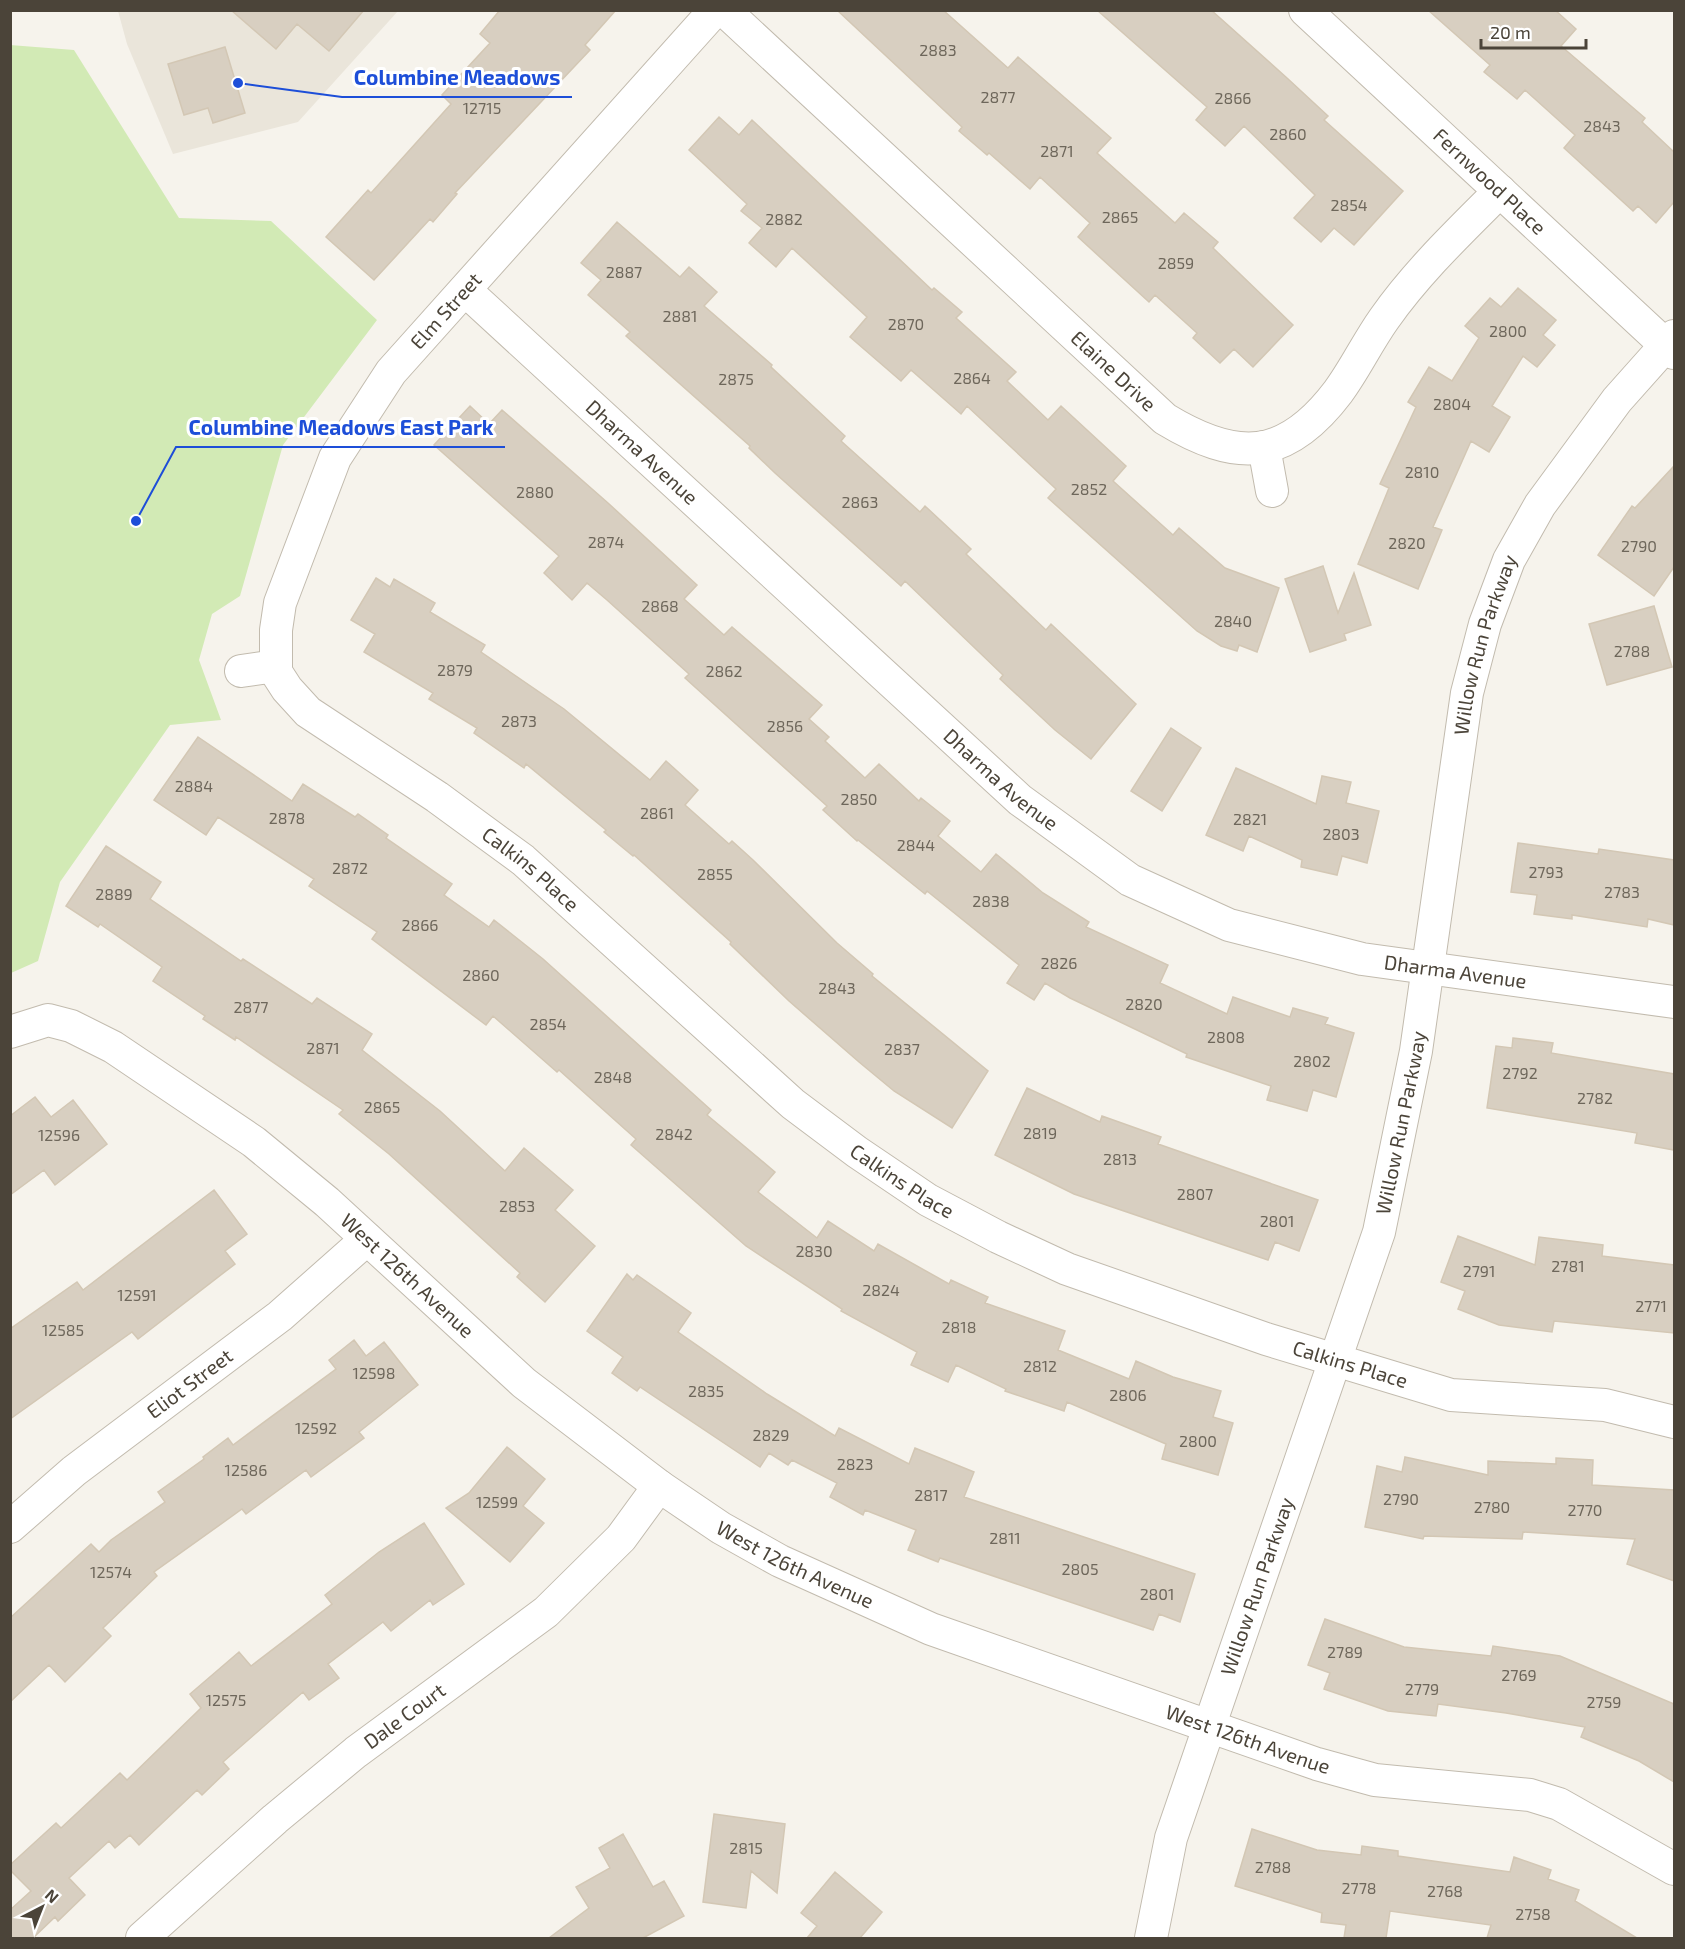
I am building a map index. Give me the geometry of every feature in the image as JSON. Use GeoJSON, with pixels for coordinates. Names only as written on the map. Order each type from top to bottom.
{"type":"FeatureCollection","features":[{"type":"Feature","properties":{"kind":"street","name":"Elm Street"},"geometry":{"type":"LineString","coordinates":[[276,666],[276,630],[280,603],[335,458],[391,372],[715,10]]}},
{"type":"Feature","properties":{"kind":"street","name":"Elaine Drive"},"geometry":{"type":"LineString","coordinates":[[724,10],[1165,419],[1191,435],[1219,445],[1248,450],[1264,447],[1299,432],[1337,393],[1383,320],[1407,289],[1500,191]]}},
{"type":"Feature","properties":{"kind":"street","name":"Fernwood Place"},"geometry":{"type":"LineString","coordinates":[[1305,10],[1500,191],[1672,345]]}},
{"type":"Feature","properties":{"kind":"street","name":"Dharma Avenue"},"geometry":{"type":"LineString","coordinates":[[465,290],[1020,800],[1130,880],[1229,925],[1362,959],[1674,1002]]}},
{"type":"Feature","properties":{"kind":"street","name":"Willow Run Parkway"},"geometry":{"type":"LineString","coordinates":[[1151,1938],[1171,1838],[1379,1232],[1416,1051],[1467,693],[1485,624],[1509,560],[1554,486],[1617,400],[1672,345]]}},
{"type":"Feature","properties":{"kind":"street"},"geometry":{"type":"LineString","coordinates":[[1264,447],[1272,491]]}},
{"type":"Feature","properties":{"kind":"street"},"geometry":{"type":"LineString","coordinates":[[241,671],[276,666]]}},
{"type":"Feature","properties":{"kind":"street","name":"Calkins Place"},"geometry":{"type":"LineString","coordinates":[[276,666],[287,689],[308,712],[437,797],[523,860],[793,1104],[857,1152],[928,1200],[998,1238],[1067,1269],[1266,1339],[1451,1395],[1605,1405],[1674,1422]]}},
{"type":"Feature","properties":{"kind":"street","name":"West 126th Avenue"},"geometry":{"type":"LineString","coordinates":[[10,1032],[48,1020],[71,1026],[113,1047],[254,1142],[327,1202],[524,1383],[659,1486],[721,1528],[780,1561],[931,1629],[1317,1764],[1375,1780],[1530,1796],[1559,1804],[1674,1869]]}},
{"type":"Feature","properties":{"kind":"street","name":"Eliot Street"},"geometry":{"type":"LineString","coordinates":[[10,1527],[74,1471],[280,1316],[367,1239]]}},
{"type":"Feature","properties":{"kind":"street","name":"Dale Court"},"geometry":{"type":"LineString","coordinates":[[142,1938],[275,1819],[356,1752],[546,1612],[621,1538],[659,1486]]}},
{"type":"Feature","properties":{"kind":"shaded area"},"geometry":{"type":"Polygon","coordinates":[[[118,11],[398,11],[298,122],[173,154],[127,44],[118,11]]]}},
{"type":"Feature","properties":{"kind":"green space"},"geometry":{"type":"Polygon","coordinates":[[[10,45],[74,50],[179,218],[271,221],[377,320],[283,445],[240,596],[212,614],[199,660],[221,720],[170,725],[60,882],[38,961],[11,973],[10,45]]]}},
{"type":"Feature","properties":{"kind":"building"},"geometry":{"type":"Polygon","coordinates":[[[231,10],[364,10],[329,51],[297,24],[276,49],[231,10]]]}},
{"type":"Feature","properties":{"kind":"building"},"geometry":{"type":"Polygon","coordinates":[[[500,10],[616,10],[585,45],[590,50],[455,193],[457,194],[433,222],[430,219],[374,280],[326,237],[368,190],[371,193],[451,104],[442,95],[490,43],[480,34],[500,10]]]}},
{"type":"Feature","properties":{"kind":"building"},"geometry":{"type":"Polygon","coordinates":[[[837,10],[943,10],[1008,68],[1018,57],[1111,138],[1097,153],[1175,223],[1184,213],[1218,242],[1213,248],[1293,325],[1253,367],[1234,349],[1220,363],[1193,338],[1197,333],[1155,295],[1149,302],[1078,237],[1090,223],[1040,177],[1030,189],[989,153],[987,155],[959,131],[962,127],[837,10]]]}},
{"type":"Feature","properties":{"kind":"building"},"geometry":{"type":"Polygon","coordinates":[[[1097,10],[1211,10],[1328,116],[1324,120],[1403,191],[1354,245],[1334,228],[1321,242],[1294,218],[1315,195],[1244,126],[1225,146],[1196,120],[1207,107],[1097,10]]]}},
{"type":"Feature","properties":{"kind":"building"},"geometry":{"type":"Polygon","coordinates":[[[1428,10],[1555,10],[1576,29],[1561,46],[1645,118],[1642,122],[1674,152],[1674,202],[1656,223],[1638,206],[1633,211],[1564,148],[1575,135],[1525,90],[1517,99],[1484,72],[1490,65],[1428,10]]]}},
{"type":"Feature","properties":{"kind":"building"},"geometry":{"type":"Polygon","coordinates":[[[225,47],[245,113],[213,123],[208,108],[184,115],[168,64],[225,47]]]}},
{"type":"Feature","properties":{"kind":"building"},"geometry":{"type":"Polygon","coordinates":[[[719,117],[739,135],[752,120],[932,290],[934,288],[962,312],[956,318],[1016,372],[1007,381],[1048,420],[1061,406],[1126,466],[1113,481],[1173,535],[1179,528],[1225,568],[1279,588],[1257,652],[1239,645],[1237,651],[1221,646],[1197,631],[1048,498],[1056,489],[967,406],[961,414],[911,370],[901,381],[850,337],[867,317],[792,248],[776,267],[749,243],[762,228],[741,211],[747,204],[689,150],[719,117]]]}},
{"type":"Feature","properties":{"kind":"building"},"geometry":{"type":"Polygon","coordinates":[[[617,222],[680,277],[689,267],[717,292],[704,306],[772,365],[771,367],[845,436],[841,441],[920,512],[925,506],[971,549],[966,554],[1046,630],[1051,624],[1136,704],[1091,759],[1055,730],[1000,679],[1003,675],[905,581],[901,586],[775,473],[749,448],[750,446],[626,336],[630,332],[588,295],[601,280],[581,263],[617,222]]]}},
{"type":"Feature","properties":{"kind":"building"},"geometry":{"type":"Polygon","coordinates":[[[1518,288],[1556,320],[1543,335],[1555,345],[1537,367],[1523,356],[1492,406],[1510,417],[1489,452],[1471,441],[1433,527],[1442,530],[1418,589],[1358,564],[1389,488],[1380,484],[1416,407],[1408,402],[1429,367],[1452,381],[1479,338],[1465,326],[1490,298],[1501,307],[1518,288]]]}},
{"type":"Feature","properties":{"kind":"building"},"geometry":{"type":"Polygon","coordinates":[[[470,406],[489,424],[502,410],[608,503],[697,585],[684,599],[724,635],[732,627],[822,705],[809,719],[829,737],[825,741],[865,778],[879,764],[919,801],[921,798],[950,821],[938,836],[981,872],[996,854],[1043,893],[1089,922],[1086,927],[1168,965],[1160,983],[1227,1014],[1233,997],[1290,1017],[1293,1008],[1328,1018],[1325,1024],[1354,1033],[1336,1097],[1313,1090],[1307,1111],[1267,1100],[1271,1086],[1186,1057],[1187,1054],[1070,998],[1045,983],[1034,1000],[1007,983],[1019,965],[927,891],[925,894],[857,841],[823,810],[827,806],[685,678],[689,674],[607,600],[587,583],[572,600],[544,573],[559,556],[434,445],[470,406]]]}},
{"type":"Feature","properties":{"kind":"building"},"geometry":{"type":"Polygon","coordinates":[[[1674,466],[1674,567],[1654,596],[1598,555],[1632,506],[1635,508],[1674,466]]]}},
{"type":"Feature","properties":{"kind":"building"},"geometry":{"type":"Polygon","coordinates":[[[1323,566],[1338,613],[1354,573],[1371,625],[1344,634],[1346,640],[1310,652],[1285,579],[1323,566]]]}},
{"type":"Feature","properties":{"kind":"building"},"geometry":{"type":"Polygon","coordinates":[[[376,578],[390,587],[394,579],[435,603],[430,612],[485,645],[481,652],[564,709],[650,780],[666,761],[698,790],[685,805],[729,844],[732,841],[753,860],[837,943],[873,974],[872,976],[988,1071],[952,1128],[894,1091],[859,1062],[789,1001],[730,944],[731,942],[634,855],[526,764],[524,768],[474,733],[477,728],[429,699],[433,693],[364,652],[375,634],[351,620],[376,578]]]}},
{"type":"Feature","properties":{"kind":"building"},"geometry":{"type":"Polygon","coordinates":[[[1654,606],[1672,667],[1607,685],[1589,624],[1654,606]]]}},
{"type":"Feature","properties":{"kind":"building"},"geometry":{"type":"Polygon","coordinates":[[[1171,728],[1201,748],[1162,811],[1131,791],[1171,728]]]}},
{"type":"Feature","properties":{"kind":"building"},"geometry":{"type":"Polygon","coordinates":[[[198,737],[292,801],[303,784],[355,817],[358,814],[388,835],[386,838],[452,884],[444,895],[489,927],[494,920],[543,959],[711,1110],[707,1115],[775,1172],[758,1192],[817,1238],[828,1221],[874,1251],[878,1244],[949,1284],[951,1280],[988,1297],[985,1303],[1065,1331],[1058,1350],[1129,1379],[1136,1361],[1173,1377],[1221,1391],[1213,1417],[1233,1423],[1218,1475],[1162,1459],[1166,1444],[1067,1402],[1064,1411],[1005,1391],[1006,1389],[956,1365],[948,1382],[911,1365],[917,1352],[841,1311],[842,1309],[746,1246],[631,1145],[636,1139],[559,1070],[557,1072],[493,1016],[486,1025],[372,939],[377,932],[309,886],[314,879],[218,817],[206,835],[154,800],[198,737]]]}},
{"type":"Feature","properties":{"kind":"building"},"geometry":{"type":"Polygon","coordinates":[[[1236,768],[1316,804],[1322,776],[1351,782],[1346,803],[1379,811],[1367,863],[1342,856],[1337,875],[1301,867],[1302,860],[1249,836],[1243,851],[1206,835],[1236,768]]]}},
{"type":"Feature","properties":{"kind":"building"},"geometry":{"type":"Polygon","coordinates":[[[1518,843],[1598,854],[1599,849],[1674,860],[1674,925],[1648,919],[1647,927],[1572,915],[1572,919],[1534,914],[1537,895],[1511,892],[1518,843]]]}},
{"type":"Feature","properties":{"kind":"building"},"geometry":{"type":"Polygon","coordinates":[[[106,846],[161,882],[150,899],[241,961],[243,959],[312,1004],[317,998],[372,1034],[362,1050],[440,1111],[505,1171],[524,1148],[573,1190],[555,1210],[595,1246],[545,1302],[517,1277],[520,1273],[389,1154],[339,1114],[343,1110],[236,1037],[235,1040],[203,1019],[205,1016],[153,981],[162,967],[100,924],[98,927],[66,906],[106,846]]]}},
{"type":"Feature","properties":{"kind":"building"},"geometry":{"type":"Polygon","coordinates":[[[1513,1038],[1553,1043],[1551,1053],[1674,1074],[1674,1150],[1635,1143],[1637,1133],[1487,1108],[1496,1046],[1512,1048],[1513,1038]]]}},
{"type":"Feature","properties":{"kind":"building"},"geometry":{"type":"Polygon","coordinates":[[[1027,1088],[1100,1122],[1102,1116],[1161,1137],[1158,1144],[1318,1200],[1299,1251],[1275,1242],[1268,1260],[1074,1194],[995,1155],[1027,1088]]]}},
{"type":"Feature","properties":{"kind":"building"},"geometry":{"type":"Polygon","coordinates":[[[35,1097],[51,1117],[73,1100],[107,1144],[55,1185],[44,1170],[10,1195],[10,1116],[35,1097]]]}},
{"type":"Feature","properties":{"kind":"building"},"geometry":{"type":"Polygon","coordinates":[[[214,1190],[247,1234],[225,1251],[235,1264],[138,1339],[132,1332],[10,1419],[10,1329],[77,1282],[83,1290],[214,1190]]]}},
{"type":"Feature","properties":{"kind":"building"},"geometry":{"type":"Polygon","coordinates":[[[1458,1236],[1535,1265],[1539,1237],[1603,1245],[1602,1256],[1674,1265],[1674,1333],[1554,1321],[1552,1332],[1499,1325],[1458,1309],[1465,1291],[1441,1282],[1458,1236]]]}},
{"type":"Feature","properties":{"kind":"building"},"geometry":{"type":"Polygon","coordinates":[[[627,1274],[633,1280],[637,1275],[691,1313],[678,1332],[767,1394],[835,1436],[839,1428],[909,1464],[915,1448],[974,1472],[964,1497],[1195,1574],[1180,1622],[1159,1614],[1153,1630],[940,1558],[938,1562],[908,1550],[916,1530],[865,1510],[863,1515],[830,1497],[837,1483],[792,1460],[788,1465],[769,1453],[760,1467],[640,1387],[637,1391],[612,1373],[623,1357],[587,1331],[627,1274]]]}},
{"type":"Feature","properties":{"kind":"building"},"geometry":{"type":"Polygon","coordinates":[[[354,1340],[366,1356],[384,1342],[418,1385],[359,1432],[364,1438],[311,1477],[306,1470],[246,1514],[242,1509],[154,1572],[157,1576],[103,1628],[111,1636],[65,1682],[49,1665],[10,1702],[10,1618],[91,1544],[99,1552],[111,1540],[165,1502],[158,1492],[204,1459],[203,1457],[228,1438],[233,1445],[336,1369],[329,1360],[354,1340]]]}},
{"type":"Feature","properties":{"kind":"building"},"geometry":{"type":"Polygon","coordinates":[[[507,1447],[545,1479],[523,1506],[544,1523],[510,1562],[446,1508],[469,1493],[507,1447]]]}},
{"type":"Feature","properties":{"kind":"building"},"geometry":{"type":"Polygon","coordinates":[[[1405,1457],[1488,1475],[1488,1461],[1556,1464],[1556,1458],[1593,1460],[1592,1485],[1674,1490],[1674,1581],[1627,1564],[1635,1539],[1523,1532],[1522,1539],[1424,1536],[1423,1539],[1365,1527],[1377,1466],[1402,1472],[1405,1457]]]}},
{"type":"Feature","properties":{"kind":"building"},"geometry":{"type":"Polygon","coordinates":[[[424,1523],[464,1584],[433,1605],[430,1600],[391,1631],[383,1622],[328,1664],[339,1678],[309,1700],[303,1692],[223,1762],[229,1769],[202,1795],[197,1790],[139,1845],[130,1835],[115,1848],[109,1841],[69,1878],[85,1895],[58,1921],[55,1917],[33,1938],[10,1938],[10,1910],[31,1891],[10,1870],[10,1865],[56,1823],[61,1828],[120,1773],[127,1780],[201,1708],[190,1694],[239,1652],[251,1666],[332,1604],[325,1595],[379,1552],[424,1523]]]}},
{"type":"Feature","properties":{"kind":"building"},"geometry":{"type":"Polygon","coordinates":[[[1325,1619],[1404,1647],[1491,1656],[1493,1646],[1560,1656],[1674,1704],[1674,1782],[1639,1761],[1581,1737],[1585,1727],[1438,1704],[1436,1716],[1388,1711],[1324,1689],[1330,1673],[1308,1665],[1325,1619]]]}},
{"type":"Feature","properties":{"kind":"building"},"geometry":{"type":"Polygon","coordinates":[[[714,1814],[785,1824],[777,1893],[751,1871],[746,1908],[703,1902],[714,1814]]]}},
{"type":"Feature","properties":{"kind":"building"},"geometry":{"type":"Polygon","coordinates":[[[1252,1829],[1317,1850],[1361,1855],[1362,1846],[1398,1851],[1398,1856],[1510,1872],[1514,1857],[1551,1870],[1548,1879],[1579,1890],[1575,1901],[1637,1938],[1487,1938],[1491,1925],[1390,1911],[1386,1938],[1344,1938],[1346,1925],[1321,1922],[1322,1913],[1235,1886],[1252,1829]]]}},
{"type":"Feature","properties":{"kind":"building"},"geometry":{"type":"Polygon","coordinates":[[[623,1834],[653,1887],[664,1881],[684,1916],[643,1938],[549,1938],[589,1908],[576,1887],[610,1868],[599,1848],[623,1834]]]}},
{"type":"Feature","properties":{"kind":"building"},"geometry":{"type":"Polygon","coordinates":[[[835,1872],[882,1912],[860,1938],[807,1938],[817,1926],[801,1913],[835,1872]]]}},
{"type":"Feature","properties":{"kind":"place","name":"Columbine Meadows"},"geometry":{"type":"Point","coordinates":[238,83]}},
{"type":"Feature","properties":{"kind":"place","name":"Columbine Meadows East Park"},"geometry":{"type":"Point","coordinates":[136,521]}}]}
